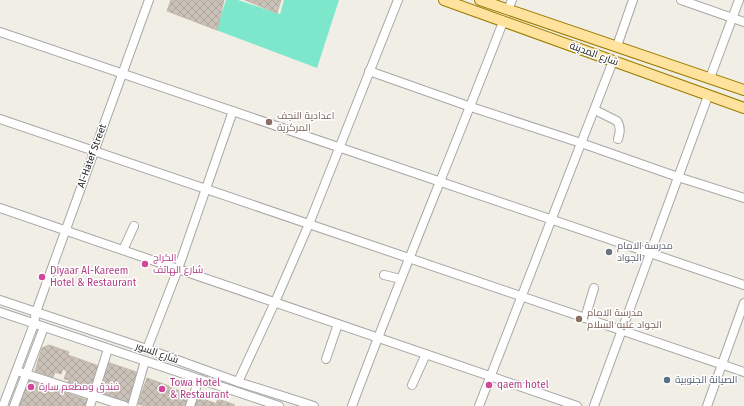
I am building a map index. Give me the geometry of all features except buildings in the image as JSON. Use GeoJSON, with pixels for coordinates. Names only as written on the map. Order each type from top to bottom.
{"type":"FeatureCollection","features":[{"type":"Feature","properties":{"kind":"main road","name":"شارع المدينة"},"geometry":{"type":"LineString","coordinates":[[444,0],[744,108]]}},
{"type":"Feature","properties":{"kind":"main road","name":"شارع المدينة"},"geometry":{"type":"LineString","coordinates":[[480,0],[510,5],[616,46],[744,90]]}},
{"type":"Feature","properties":{"kind":"street","name":"Al-Hatef Street"},"geometry":{"type":"LineString","coordinates":[[4,406],[34,324],[36,312],[65,230],[148,0]]}},
{"type":"Feature","properties":{"kind":"street"},"geometry":{"type":"LineString","coordinates":[[238,382],[309,224],[338,147],[398,0]]}},
{"type":"Feature","properties":{"kind":"street"},"geometry":{"type":"LineString","coordinates":[[616,46],[633,0]]}},
{"type":"Feature","properties":{"kind":"street"},"geometry":{"type":"LineString","coordinates":[[681,0],[744,22]]}},
{"type":"Feature","properties":{"kind":"street"},"geometry":{"type":"LineString","coordinates":[[710,78],[739,0]]}},
{"type":"Feature","properties":{"kind":"street"},"geometry":{"type":"LineString","coordinates":[[352,406],[401,279],[471,107],[503,22]]}},
{"type":"Feature","properties":{"kind":"street"},"geometry":{"type":"LineString","coordinates":[[0,32],[744,285]]}},
{"type":"Feature","properties":{"kind":"street"},"geometry":{"type":"LineString","coordinates":[[479,406],[613,61]]}},
{"type":"Feature","properties":{"kind":"street"},"geometry":{"type":"LineString","coordinates":[[369,70],[471,107],[744,198]]}},
{"type":"Feature","properties":{"kind":"street"},"geometry":{"type":"LineString","coordinates":[[594,406],[708,96]]}},
{"type":"Feature","properties":{"kind":"street"},"geometry":{"type":"LineString","coordinates":[[595,110],[617,121],[620,125],[618,139]]}},
{"type":"Feature","properties":{"kind":"street"},"geometry":{"type":"LineString","coordinates":[[147,349],[178,269],[234,111]]}},
{"type":"Feature","properties":{"kind":"street"},"geometry":{"type":"LineString","coordinates":[[0,119],[744,372]]}},
{"type":"Feature","properties":{"kind":"street"},"geometry":{"type":"LineString","coordinates":[[0,208],[577,406]]}},
{"type":"Feature","properties":{"kind":"street"},"geometry":{"type":"LineString","coordinates":[[123,250],[134,226]]}},
{"type":"Feature","properties":{"kind":"street"},"geometry":{"type":"LineString","coordinates":[[384,275],[401,279]]}},
{"type":"Feature","properties":{"kind":"street"},"geometry":{"type":"LineString","coordinates":[[585,318],[594,288]]}},
{"type":"Feature","properties":{"kind":"street","name":"شارع السور"},"geometry":{"type":"LineString","coordinates":[[0,300],[147,349],[238,382],[314,406]]}},
{"type":"Feature","properties":{"kind":"street"},"geometry":{"type":"LineString","coordinates":[[707,406],[744,303]]}},
{"type":"Feature","properties":{"kind":"street","name":"شارع السور"},"geometry":{"type":"LineString","coordinates":[[0,312],[199,379],[257,402],[279,406]]}},
{"type":"Feature","properties":{"kind":"street"},"geometry":{"type":"LineString","coordinates":[[326,359],[338,324]]}},
{"type":"Feature","properties":{"kind":"street"},"geometry":{"type":"LineString","coordinates":[[14,406],[44,327]]}},
{"type":"Feature","properties":{"kind":"street"},"geometry":{"type":"LineString","coordinates":[[90,406],[108,349]]}},
{"type":"Feature","properties":{"kind":"street"},"geometry":{"type":"LineString","coordinates":[[412,385],[426,354]]}},
{"type":"Feature","properties":{"kind":"street"},"geometry":{"type":"LineString","coordinates":[[132,406],[145,361]]}},
{"type":"Feature","properties":{"kind":"street"},"geometry":{"type":"LineString","coordinates":[[17,371],[124,406]]}},
{"type":"Feature","properties":{"kind":"street"},"geometry":{"type":"LineString","coordinates":[[190,406],[199,379]]}},
{"type":"Feature","properties":{"kind":"green space"},"geometry":{"type":"Polygon","coordinates":[[[226,0],[238,0],[280,14],[284,0],[339,0],[317,68],[216,30],[226,0]]]}},
{"type":"Feature","properties":{"kind":"place","name":"اعدادية النجف المركزية"},"geometry":{"type":"Point","coordinates":[269,122]}},
{"type":"Feature","properties":{"kind":"place","name":"مدرسة الامام الجواد"},"geometry":{"type":"Point","coordinates":[609,252]}},
{"type":"Feature","properties":{"kind":"place","name":"الكراج شارع الهاتف"},"geometry":{"type":"Point","coordinates":[145,264]}},
{"type":"Feature","properties":{"kind":"place","name":"Diyaar Al-Kareem Hotel & Restaurant"},"geometry":{"type":"Point","coordinates":[42,277]}},
{"type":"Feature","properties":{"kind":"place","name":"مدرسة الامام الجواد عليه السلام"},"geometry":{"type":"Point","coordinates":[579,319]}},
{"type":"Feature","properties":{"kind":"place","name":"الصيانة الجنوبية"},"geometry":{"type":"Point","coordinates":[667,380]}},
{"type":"Feature","properties":{"kind":"place","name":"qaem hotel"},"geometry":{"type":"Point","coordinates":[489,385]}},
{"type":"Feature","properties":{"kind":"place","name":"فندق ومطعم سارة"},"geometry":{"type":"Point","coordinates":[31,387]}},
{"type":"Feature","properties":{"kind":"place","name":"Towa Hotel & Restaurant"},"geometry":{"type":"Point","coordinates":[162,389]}}]}
